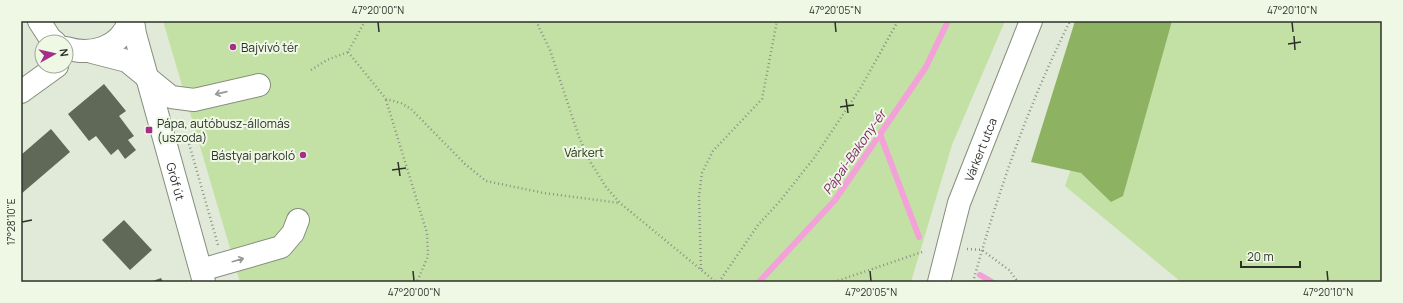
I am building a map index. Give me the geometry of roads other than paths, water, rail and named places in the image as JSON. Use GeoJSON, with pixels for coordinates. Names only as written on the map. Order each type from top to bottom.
{"type":"FeatureCollection","features":[{"type":"Feature","properties":{"kind":"street"},"geometry":{"type":"LineString","coordinates":[[74,46],[107,47],[120,37],[129,21]]}},
{"type":"Feature","properties":{"kind":"street","name":"Gróf út"},"geometry":{"type":"LineString","coordinates":[[133,21],[135,34],[202,276]]}},
{"type":"Feature","properties":{"kind":"street","name":"Várkert utca"},"geometry":{"type":"LineString","coordinates":[[939,282],[958,203],[1032,21]]}},
{"type":"Feature","properties":{"kind":"street","name":"Gróf út"},"geometry":{"type":"LineString","coordinates":[[74,50],[127,62],[137,68],[148,80]]}},
{"type":"Feature","properties":{"kind":"street"},"geometry":{"type":"LineString","coordinates":[[21,91],[34,73]]}},
{"type":"Feature","properties":{"kind":"street"},"geometry":{"type":"LineString","coordinates":[[21,91],[45,74]]}},
{"type":"Feature","properties":{"kind":"street"},"geometry":{"type":"LineString","coordinates":[[148,80],[171,97],[194,100],[259,85]]}},
{"type":"Feature","properties":{"kind":"street"},"geometry":{"type":"LineString","coordinates":[[202,276],[281,247],[293,233],[298,220]]}},
{"type":"Feature","properties":{"kind":"waterway","name":"Pápai-Bakony-ér"},"geometry":{"type":"LineString","coordinates":[[759,282],[835,200],[926,67],[948,21]]}},
{"type":"Feature","properties":{"kind":"waterway"},"geometry":{"type":"LineString","coordinates":[[880,134],[919,237]]}},
{"type":"Feature","properties":{"kind":"waterway"},"geometry":{"type":"LineString","coordinates":[[980,275],[992,282]]}},
{"type":"Feature","properties":{"kind":"place","name":"Bajvívó tér"},"geometry":{"type":"Point","coordinates":[233,47]}},
{"type":"Feature","properties":{"kind":"place","name":"Pápa, autóbusz-állomás (uszoda)"},"geometry":{"type":"Point","coordinates":[149,130]}},
{"type":"Feature","properties":{"kind":"place","name":"Bástyai parkoló"},"geometry":{"type":"Point","coordinates":[303,155]}},
{"type":"Feature","properties":{"kind":"park label","name":"Várkert"},"geometry":{"type":"Point","coordinates":[584,152]}}]}
